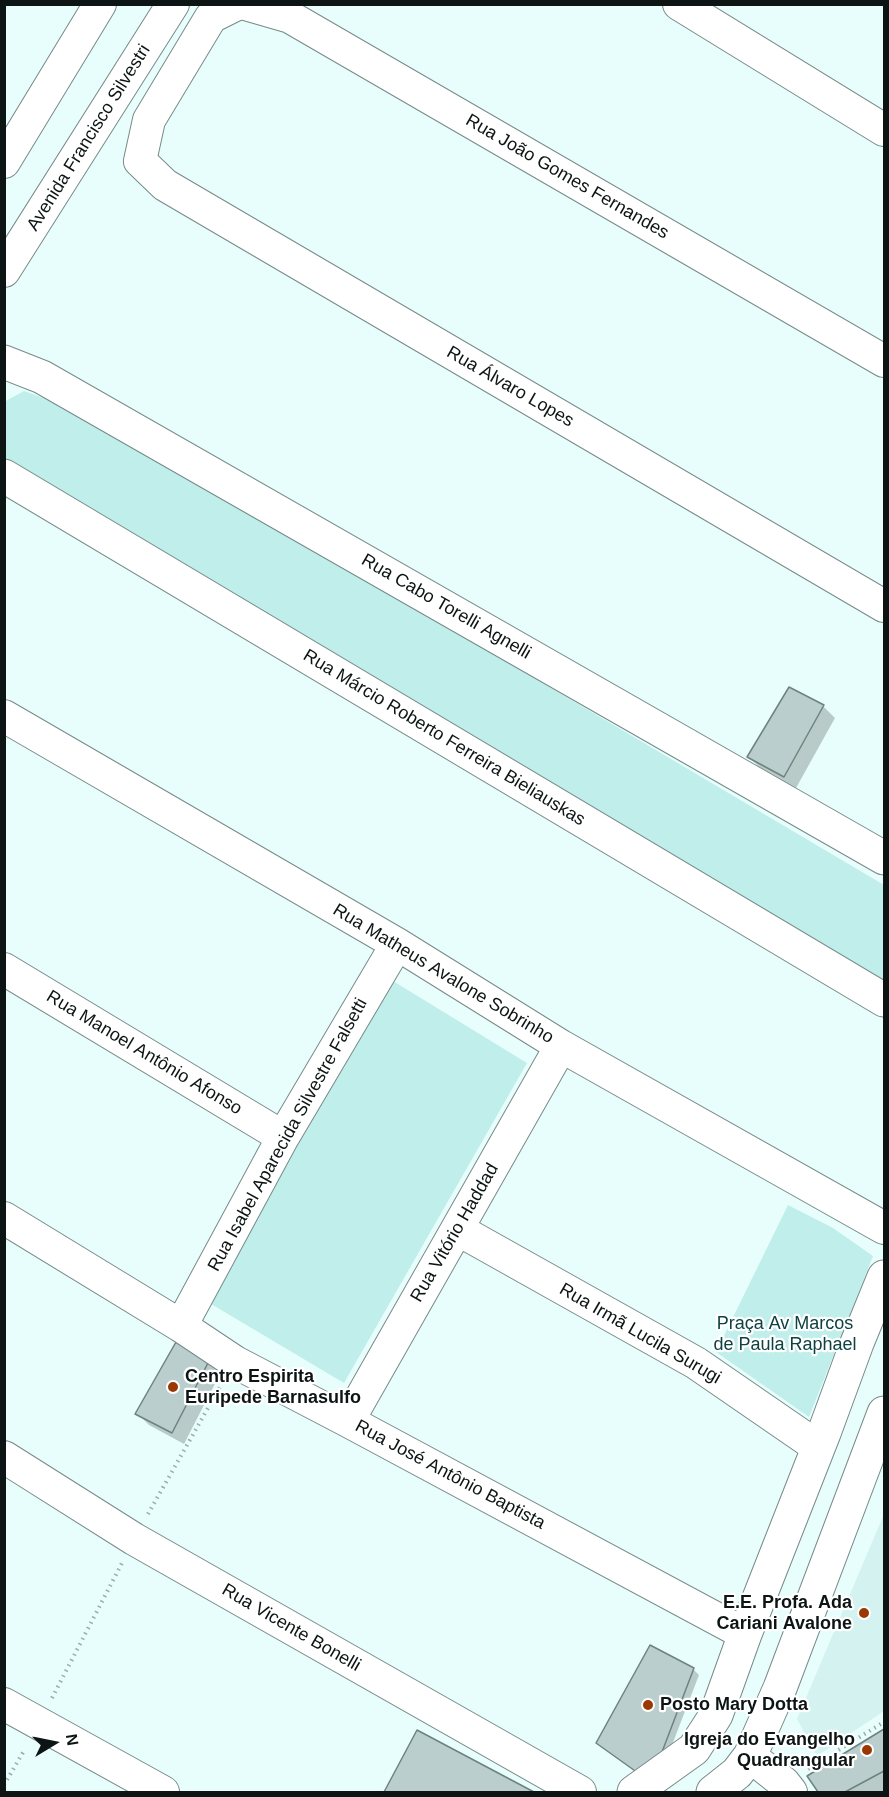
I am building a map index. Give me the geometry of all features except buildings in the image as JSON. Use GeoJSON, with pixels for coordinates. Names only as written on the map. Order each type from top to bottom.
{"type":"FeatureCollection","features":[{"type":"Feature","properties":{"kind":"street"},"geometry":{"type":"LineString","coordinates":[[4,162],[100,4]]}},
{"type":"Feature","properties":{"kind":"street","name":"Avenida Francisco Silvestri"},"geometry":{"type":"LineString","coordinates":[[4,271],[174,4]]}},
{"type":"Feature","properties":{"kind":"street","name":"Rua Álvaro Lopes"},"geometry":{"type":"LineString","coordinates":[[237,4],[211,17],[149,120],[140,161],[165,185],[885,606]]}},
{"type":"Feature","properties":{"kind":"street","name":"Rua João Gomes Fernandes"},"geometry":{"type":"LineString","coordinates":[[245,4],[290,17],[885,361]]}},
{"type":"Feature","properties":{"kind":"street"},"geometry":{"type":"LineString","coordinates":[[679,4],[885,130]]}},
{"type":"Feature","properties":{"kind":"street","name":"Rua Cabo Torelli Agnelli"},"geometry":{"type":"LineString","coordinates":[[4,362],[53,383],[885,858]]}},
{"type":"Feature","properties":{"kind":"street","name":"Rua Márcio Roberto Ferreira Bieliauskas"},"geometry":{"type":"LineString","coordinates":[[4,476],[885,1000]]}},
{"type":"Feature","properties":{"kind":"street","name":"Rua Matheus Avalone Sobrinho"},"geometry":{"type":"LineString","coordinates":[[4,716],[397,944],[561,1046],[885,1228]]}},
{"type":"Feature","properties":{"kind":"street","name":"Rua Isabel Aparecida Silvestre Falsetti"},"geometry":{"type":"LineString","coordinates":[[181,1326],[283,1137],[397,944]]}},
{"type":"Feature","properties":{"kind":"street","name":"Rua Manoel Antônio Afonso"},"geometry":{"type":"LineString","coordinates":[[4,969],[283,1137]]}},
{"type":"Feature","properties":{"kind":"street","name":"Rua Vitório Haddad"},"geometry":{"type":"LineString","coordinates":[[348,1420],[561,1046]]}},
{"type":"Feature","properties":{"kind":"street","name":"Rua José Antônio Baptista"},"geometry":{"type":"LineString","coordinates":[[4,1218],[181,1326],[235,1362],[348,1420],[745,1634]]}},
{"type":"Feature","properties":{"kind":"street","name":"Rua Irmã Lucila Surugi"},"geometry":{"type":"LineString","coordinates":[[457,1229],[696,1363],[819,1447]]}},
{"type":"Feature","properties":{"kind":"street"},"geometry":{"type":"LineString","coordinates":[[634,1792],[694,1749],[716,1715],[857,1343],[885,1277]]}},
{"type":"Feature","properties":{"kind":"street"},"geometry":{"type":"LineString","coordinates":[[694,1749],[698,1760],[721,1787],[753,1749],[780,1688],[885,1413]]}},
{"type":"Feature","properties":{"kind":"street","name":"Rua Vicente Bonelli"},"geometry":{"type":"LineString","coordinates":[[4,1457],[134,1539],[580,1792]]}},
{"type":"Feature","properties":{"kind":"street"},"geometry":{"type":"LineString","coordinates":[[4,1704],[163,1792]]}},
{"type":"Feature","properties":{"kind":"street"},"geometry":{"type":"LineString","coordinates":[[716,1715],[738,1718],[744,1722],[753,1749],[787,1788]]}},
{"type":"Feature","properties":{"kind":"path"},"geometry":{"type":"LineString","coordinates":[[4,1785],[39,1724],[134,1539],[235,1362]]}},
{"type":"Feature","properties":{"kind":"path"},"geometry":{"type":"LineString","coordinates":[[787,1788],[885,1722]]}},
{"type":"Feature","properties":{"kind":"shaded area","name":"E.E. Profa. Ada Cariani Avalone"},"geometry":{"type":"Polygon","coordinates":[[[884,1514],[884,1711],[817,1756],[797,1719],[884,1514]]]}},
{"type":"Feature","properties":{"kind":"green space"},"geometry":{"type":"Polygon","coordinates":[[[24,391],[88,414],[884,885],[884,986],[5,474],[4,402],[24,391]]]}},
{"type":"Feature","properties":{"kind":"green space"},"geometry":{"type":"Polygon","coordinates":[[[393,981],[527,1063],[344,1383],[206,1301],[393,981]]]}},
{"type":"Feature","properties":{"kind":"green space","name":"Praça Av Marcos de Paula Raphael"},"geometry":{"type":"Polygon","coordinates":[[[788,1205],[833,1228],[873,1256],[809,1417],[716,1352],[788,1205]]]}},
{"type":"Feature","properties":{"kind":"place","name":"Centro Espirita Euripede Barnasulfo"},"geometry":{"type":"Point","coordinates":[173,1387]}},
{"type":"Feature","properties":{"kind":"place","name":"E.E. Profa. Ada Cariani Avalone"},"geometry":{"type":"Point","coordinates":[864,1613]}},
{"type":"Feature","properties":{"kind":"place","name":"Posto Mary Dotta"},"geometry":{"type":"Point","coordinates":[648,1705]}},
{"type":"Feature","properties":{"kind":"place","name":"Igreja do Evangelho Quadrangular"},"geometry":{"type":"Point","coordinates":[867,1750]}}]}
